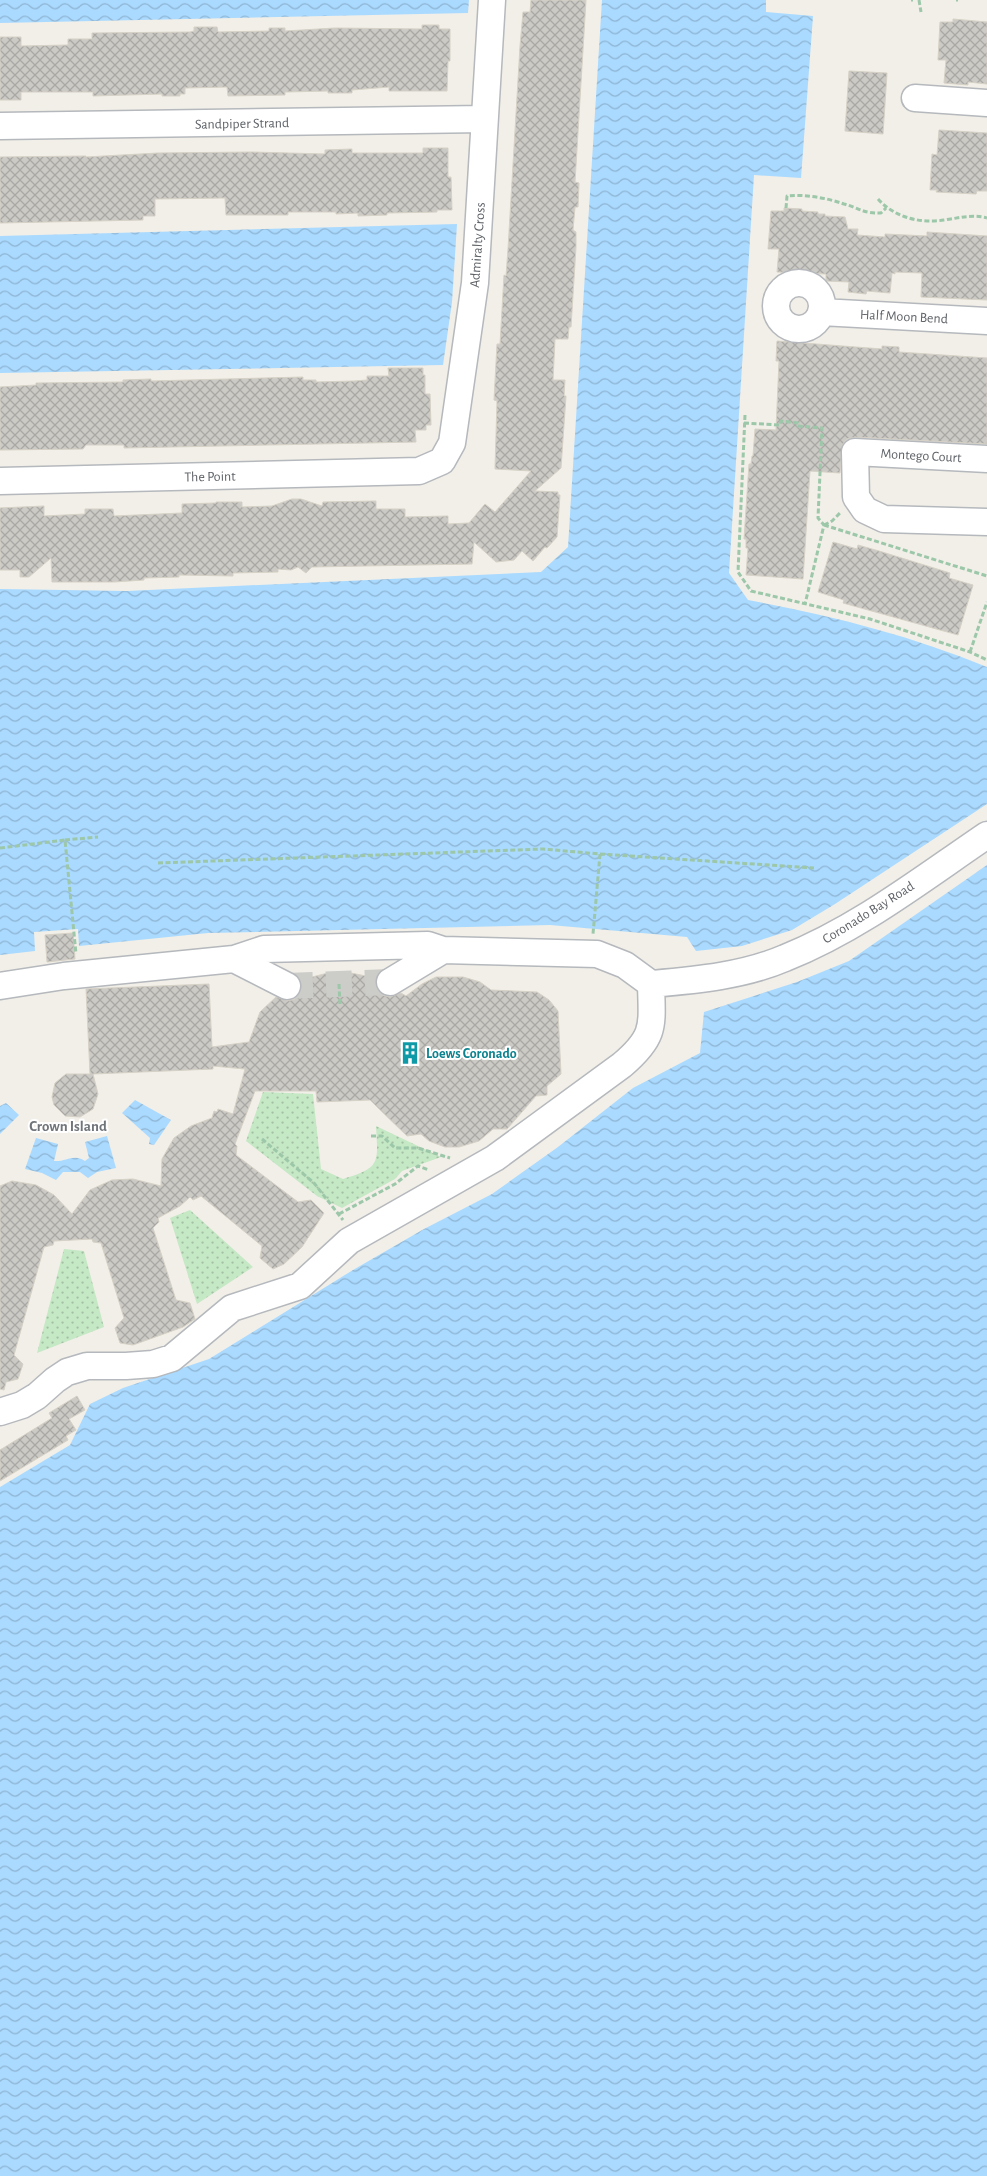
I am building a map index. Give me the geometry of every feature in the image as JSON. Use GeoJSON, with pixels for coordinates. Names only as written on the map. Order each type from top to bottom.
{"type":"FeatureCollection","features":[{"type":"Feature","properties":{"kind":"street","name":"Admiralty Cross"},"geometry":{"type":"LineString","coordinates":[[419,471],[442,461],[452,443],[475,282],[492,0]]}},
{"type":"Feature","properties":{"kind":"street"},"geometry":{"type":"LineString","coordinates":[[914,98],[987,103]]}},
{"type":"Feature","properties":{"kind":"street","name":"Sandpiper Strand"},"geometry":{"type":"LineString","coordinates":[[0,126],[484,119]]}},
{"type":"Feature","properties":{"kind":"street","name":"Half Moon Bend"},"geometry":{"type":"LineString","coordinates":[[771,300],[789,285],[799,283],[809,285],[817,292],[822,301],[821,312],[987,321]]}},
{"type":"Feature","properties":{"kind":"street","name":"Montego Court"},"geometry":{"type":"LineString","coordinates":[[987,459],[855,452],[856,497],[865,510],[884,519],[987,522]]}},
{"type":"Feature","properties":{"kind":"street","name":"The Point"},"geometry":{"type":"LineString","coordinates":[[0,481],[419,471]]}},
{"type":"Feature","properties":{"kind":"street","name":"Coronado Bay Road"},"geometry":{"type":"LineString","coordinates":[[651,984],[700,980],[748,970],[785,959],[850,926],[987,835]]}},
{"type":"Feature","properties":{"kind":"street"},"geometry":{"type":"LineString","coordinates":[[0,986],[78,974],[234,959],[264,949],[428,945],[443,950],[597,954],[625,965],[651,984],[652,1023],[648,1039],[628,1060],[495,1158],[354,1238],[300,1286],[232,1308],[172,1358],[153,1364],[87,1366],[66,1372],[37,1396],[22,1405],[0,1412]]}},
{"type":"Feature","properties":{"kind":"street"},"geometry":{"type":"LineString","coordinates":[[390,982],[443,950]]}},
{"type":"Feature","properties":{"kind":"street"},"geometry":{"type":"LineString","coordinates":[[234,959],[287,986]]}},
{"type":"Feature","properties":{"kind":"path"},"geometry":{"type":"LineString","coordinates":[[919,0],[920,12]]}},
{"type":"Feature","properties":{"kind":"path"},"geometry":{"type":"LineString","coordinates":[[786,208],[787,196],[795,195],[828,199],[869,214],[881,213],[886,208]]}},
{"type":"Feature","properties":{"kind":"path"},"geometry":{"type":"LineString","coordinates":[[878,199],[886,208],[902,216],[919,221],[940,221],[976,215],[987,218]]}},
{"type":"Feature","properties":{"kind":"path"},"geometry":{"type":"LineString","coordinates":[[745,415],[738,572],[751,591],[870,620],[970,652],[987,660]]}},
{"type":"Feature","properties":{"kind":"path"},"geometry":{"type":"LineString","coordinates":[[744,423],[780,425],[781,421],[798,423],[798,426],[822,428],[818,518],[824,526],[987,576]]}},
{"type":"Feature","properties":{"kind":"path"},"geometry":{"type":"LineString","coordinates":[[805,604],[824,526]]}},
{"type":"Feature","properties":{"kind":"path"},"geometry":{"type":"LineString","coordinates":[[970,652],[987,602]]}},
{"type":"Feature","properties":{"kind":"path"},"geometry":{"type":"LineString","coordinates":[[0,848],[98,837]]}},
{"type":"Feature","properties":{"kind":"path"},"geometry":{"type":"LineString","coordinates":[[65,840],[78,974]]}},
{"type":"Feature","properties":{"kind":"path"},"geometry":{"type":"LineString","coordinates":[[158,863],[544,849],[814,868]]}},
{"type":"Feature","properties":{"kind":"path"},"geometry":{"type":"LineString","coordinates":[[592,942],[600,854]]}},
{"type":"Feature","properties":{"kind":"path"},"geometry":{"type":"LineString","coordinates":[[339,984],[340,1005]]}},
{"type":"Feature","properties":{"kind":"path"},"geometry":{"type":"LineString","coordinates":[[371,1136],[382,1136],[395,1148],[418,1148],[453,1158]]}},
{"type":"Feature","properties":{"kind":"path"},"geometry":{"type":"LineString","coordinates":[[262,1139],[314,1183],[339,1214],[354,1238]]}},
{"type":"Feature","properties":{"kind":"path"},"geometry":{"type":"LineString","coordinates":[[339,1214],[395,1184],[418,1166],[434,1171]]}},
{"type":"Feature","properties":{"kind":"green space"},"geometry":{"type":"Polygon","coordinates":[[[263,1092],[313,1094],[321,1169],[343,1179],[371,1167],[377,1148],[376,1126],[441,1157],[402,1171],[395,1179],[342,1208],[317,1196],[246,1141],[263,1092]]]}},
{"type":"Feature","properties":{"kind":"green space"},"geometry":{"type":"Polygon","coordinates":[[[190,1210],[253,1267],[197,1304],[170,1218],[190,1210]]]}},
{"type":"Feature","properties":{"kind":"green space"},"geometry":{"type":"Polygon","coordinates":[[[64,1249],[84,1251],[104,1327],[37,1353],[64,1249]]]}},
{"type":"Feature","properties":{"kind":"water"},"geometry":{"type":"Polygon","coordinates":[[[0,0],[469,0],[468,13],[0,23],[0,0]]]}},
{"type":"Feature","properties":{"kind":"water"},"geometry":{"type":"Polygon","coordinates":[[[602,0],[766,0],[766,12],[813,16],[801,178],[754,175],[729,573],[748,600],[809,612],[869,627],[929,645],[987,667],[987,804],[792,930],[742,946],[696,951],[687,937],[550,925],[208,933],[79,946],[78,929],[34,932],[35,951],[0,955],[0,589],[127,591],[541,572],[568,547],[602,0]]]}},
{"type":"Feature","properties":{"kind":"water"},"geometry":{"type":"Polygon","coordinates":[[[457,224],[452,302],[443,365],[0,373],[0,236],[457,224]]]}},
{"type":"Feature","properties":{"kind":"water"},"geometry":{"type":"Polygon","coordinates":[[[987,865],[987,2176],[0,2176],[0,1487],[70,1445],[90,1404],[123,1388],[209,1359],[353,1270],[424,1229],[492,1194],[558,1147],[633,1088],[700,1053],[704,1012],[797,982],[849,961],[987,865]]]}},
{"type":"Feature","properties":{"kind":"water"},"geometry":{"type":"Polygon","coordinates":[[[135,1100],[171,1120],[154,1145],[149,1144],[150,1138],[122,1113],[135,1100]]]}},
{"type":"Feature","properties":{"kind":"water"},"geometry":{"type":"Polygon","coordinates":[[[6,1103],[19,1115],[0,1134],[0,1106],[6,1103]]]}},
{"type":"Feature","properties":{"kind":"water"},"geometry":{"type":"Polygon","coordinates":[[[107,1136],[116,1168],[97,1172],[88,1178],[80,1172],[63,1172],[56,1180],[42,1173],[25,1169],[36,1138],[58,1144],[54,1161],[77,1158],[85,1161],[89,1158],[85,1142],[107,1136]]]}},
{"type":"Feature","properties":{"kind":"building"},"geometry":{"type":"Polygon","coordinates":[[[531,0],[586,0],[575,182],[579,183],[578,207],[575,207],[573,230],[576,232],[576,247],[571,327],[569,327],[568,339],[555,339],[553,380],[565,380],[564,396],[566,396],[561,468],[535,491],[558,492],[558,495],[560,495],[557,537],[547,548],[545,547],[533,561],[522,551],[514,560],[496,562],[474,542],[472,564],[312,567],[306,573],[298,567],[291,570],[278,569],[278,572],[233,573],[233,576],[179,575],[179,577],[144,578],[144,580],[114,582],[52,582],[51,558],[29,577],[20,577],[20,570],[0,570],[0,508],[44,506],[44,516],[85,514],[85,509],[113,509],[114,516],[182,513],[182,504],[216,502],[242,502],[242,507],[272,506],[292,499],[301,499],[322,506],[323,502],[376,501],[376,509],[405,509],[405,517],[448,516],[448,524],[469,523],[485,504],[495,512],[531,471],[495,469],[497,401],[494,400],[497,344],[500,344],[504,275],[506,276],[523,12],[530,12],[531,0]]]}},
{"type":"Feature","properties":{"kind":"building"},"geometry":{"type":"Polygon","coordinates":[[[953,19],[987,22],[987,84],[968,82],[968,85],[944,83],[946,60],[938,60],[940,22],[953,22],[953,19]]]}},
{"type":"Feature","properties":{"kind":"building"},"geometry":{"type":"Polygon","coordinates":[[[422,25],[439,25],[439,29],[450,29],[450,61],[448,61],[447,91],[389,91],[389,87],[352,90],[352,93],[328,93],[328,91],[285,92],[285,95],[228,96],[227,87],[185,88],[185,94],[180,94],[180,96],[162,96],[162,94],[93,96],[93,92],[21,92],[21,100],[0,100],[0,37],[21,37],[21,46],[68,45],[68,39],[92,39],[92,33],[190,32],[194,31],[194,27],[217,27],[218,32],[269,31],[269,28],[285,28],[285,31],[335,28],[422,29],[422,25]]]}},
{"type":"Feature","properties":{"kind":"building"},"geometry":{"type":"Polygon","coordinates":[[[849,71],[887,73],[883,134],[845,131],[849,71]]]}},
{"type":"Feature","properties":{"kind":"building"},"geometry":{"type":"Polygon","coordinates":[[[939,130],[987,133],[987,191],[977,191],[976,194],[930,190],[932,154],[937,155],[939,130]]]}},
{"type":"Feature","properties":{"kind":"building"},"geometry":{"type":"Polygon","coordinates":[[[423,148],[448,148],[448,177],[451,177],[452,210],[358,216],[358,213],[336,214],[336,212],[288,212],[288,215],[226,215],[225,198],[155,199],[155,216],[143,216],[143,220],[0,223],[0,157],[86,157],[158,153],[252,152],[325,154],[325,150],[352,149],[352,153],[423,153],[423,148]]]}},
{"type":"Feature","properties":{"kind":"building"},"geometry":{"type":"Polygon","coordinates":[[[784,208],[818,212],[818,214],[825,214],[825,216],[845,217],[848,229],[858,229],[857,235],[885,237],[885,234],[927,236],[927,232],[987,236],[987,300],[921,297],[922,273],[892,273],[890,293],[867,291],[866,294],[848,292],[849,282],[826,281],[826,274],[777,272],[779,249],[768,249],[771,211],[784,211],[784,208]]]}},
{"type":"Feature","properties":{"kind":"building"},"geometry":{"type":"Polygon","coordinates":[[[777,341],[882,349],[882,346],[899,347],[899,352],[987,358],[987,444],[855,437],[847,439],[842,445],[840,473],[810,471],[803,579],[746,575],[748,548],[746,548],[746,539],[744,539],[749,464],[751,464],[753,456],[755,429],[776,430],[779,361],[776,361],[777,341]]]}},
{"type":"Feature","properties":{"kind":"building"},"geometry":{"type":"Polygon","coordinates":[[[388,368],[423,368],[425,394],[430,394],[431,425],[426,425],[426,430],[415,430],[416,442],[124,448],[124,445],[86,445],[83,449],[0,450],[0,387],[36,385],[36,383],[123,382],[123,380],[151,379],[151,381],[303,377],[303,380],[316,380],[316,382],[354,381],[367,380],[367,376],[389,376],[388,368]]]}},
{"type":"Feature","properties":{"kind":"building"},"geometry":{"type":"Polygon","coordinates":[[[833,542],[857,549],[858,545],[879,551],[950,573],[949,578],[973,585],[958,635],[843,603],[844,600],[818,592],[833,542]]]}},
{"type":"Feature","properties":{"kind":"building"},"geometry":{"type":"Polygon","coordinates":[[[73,933],[75,959],[47,962],[45,935],[73,933]]]}},
{"type":"Feature","properties":{"kind":"building"},"geometry":{"type":"Polygon","coordinates":[[[328,973],[351,973],[376,978],[377,990],[382,995],[390,997],[401,993],[406,996],[422,984],[436,977],[463,977],[480,982],[491,990],[537,992],[549,1000],[558,1011],[561,1074],[547,1086],[547,1095],[536,1096],[507,1129],[493,1129],[479,1141],[459,1147],[445,1147],[429,1141],[421,1134],[407,1136],[370,1100],[317,1102],[316,1091],[255,1091],[235,1144],[237,1146],[236,1155],[298,1202],[311,1200],[324,1213],[302,1247],[284,1264],[273,1269],[260,1258],[262,1246],[201,1196],[193,1200],[190,1197],[180,1206],[158,1218],[159,1222],[153,1228],[176,1300],[190,1303],[195,1319],[183,1327],[133,1345],[120,1343],[115,1328],[124,1318],[101,1243],[93,1242],[92,1239],[54,1241],[53,1245],[44,1247],[14,1355],[23,1364],[18,1379],[6,1382],[4,1390],[0,1389],[0,1186],[12,1181],[36,1185],[54,1195],[72,1214],[90,1190],[112,1180],[133,1179],[161,1186],[162,1159],[174,1138],[191,1126],[212,1118],[214,1111],[217,1112],[218,1109],[233,1114],[245,1069],[213,1066],[213,1069],[93,1074],[98,1094],[93,1109],[80,1117],[65,1116],[54,1105],[52,1097],[55,1083],[66,1074],[90,1074],[86,989],[209,984],[212,1047],[249,1042],[260,1012],[276,997],[287,1001],[295,999],[301,992],[300,980],[328,973]]]}},
{"type":"Feature","properties":{"kind":"building"},"geometry":{"type":"Polygon","coordinates":[[[77,1396],[85,1410],[69,1419],[76,1430],[66,1436],[68,1440],[0,1481],[0,1450],[52,1418],[49,1413],[77,1396]]]}},
{"type":"Feature","properties":{"kind":"tunnel"},"geometry":{"type":"LineString","coordinates":[[287,986],[390,982]]}},
{"type":"Feature","properties":{"kind":"place","name":"Loews Coronado"},"geometry":{"type":"Point","coordinates":[410,1053]}},
{"type":"Feature","properties":{"kind":"district","name":"Crown Island"},"geometry":{"type":"Point","coordinates":[68,1126]}}]}
